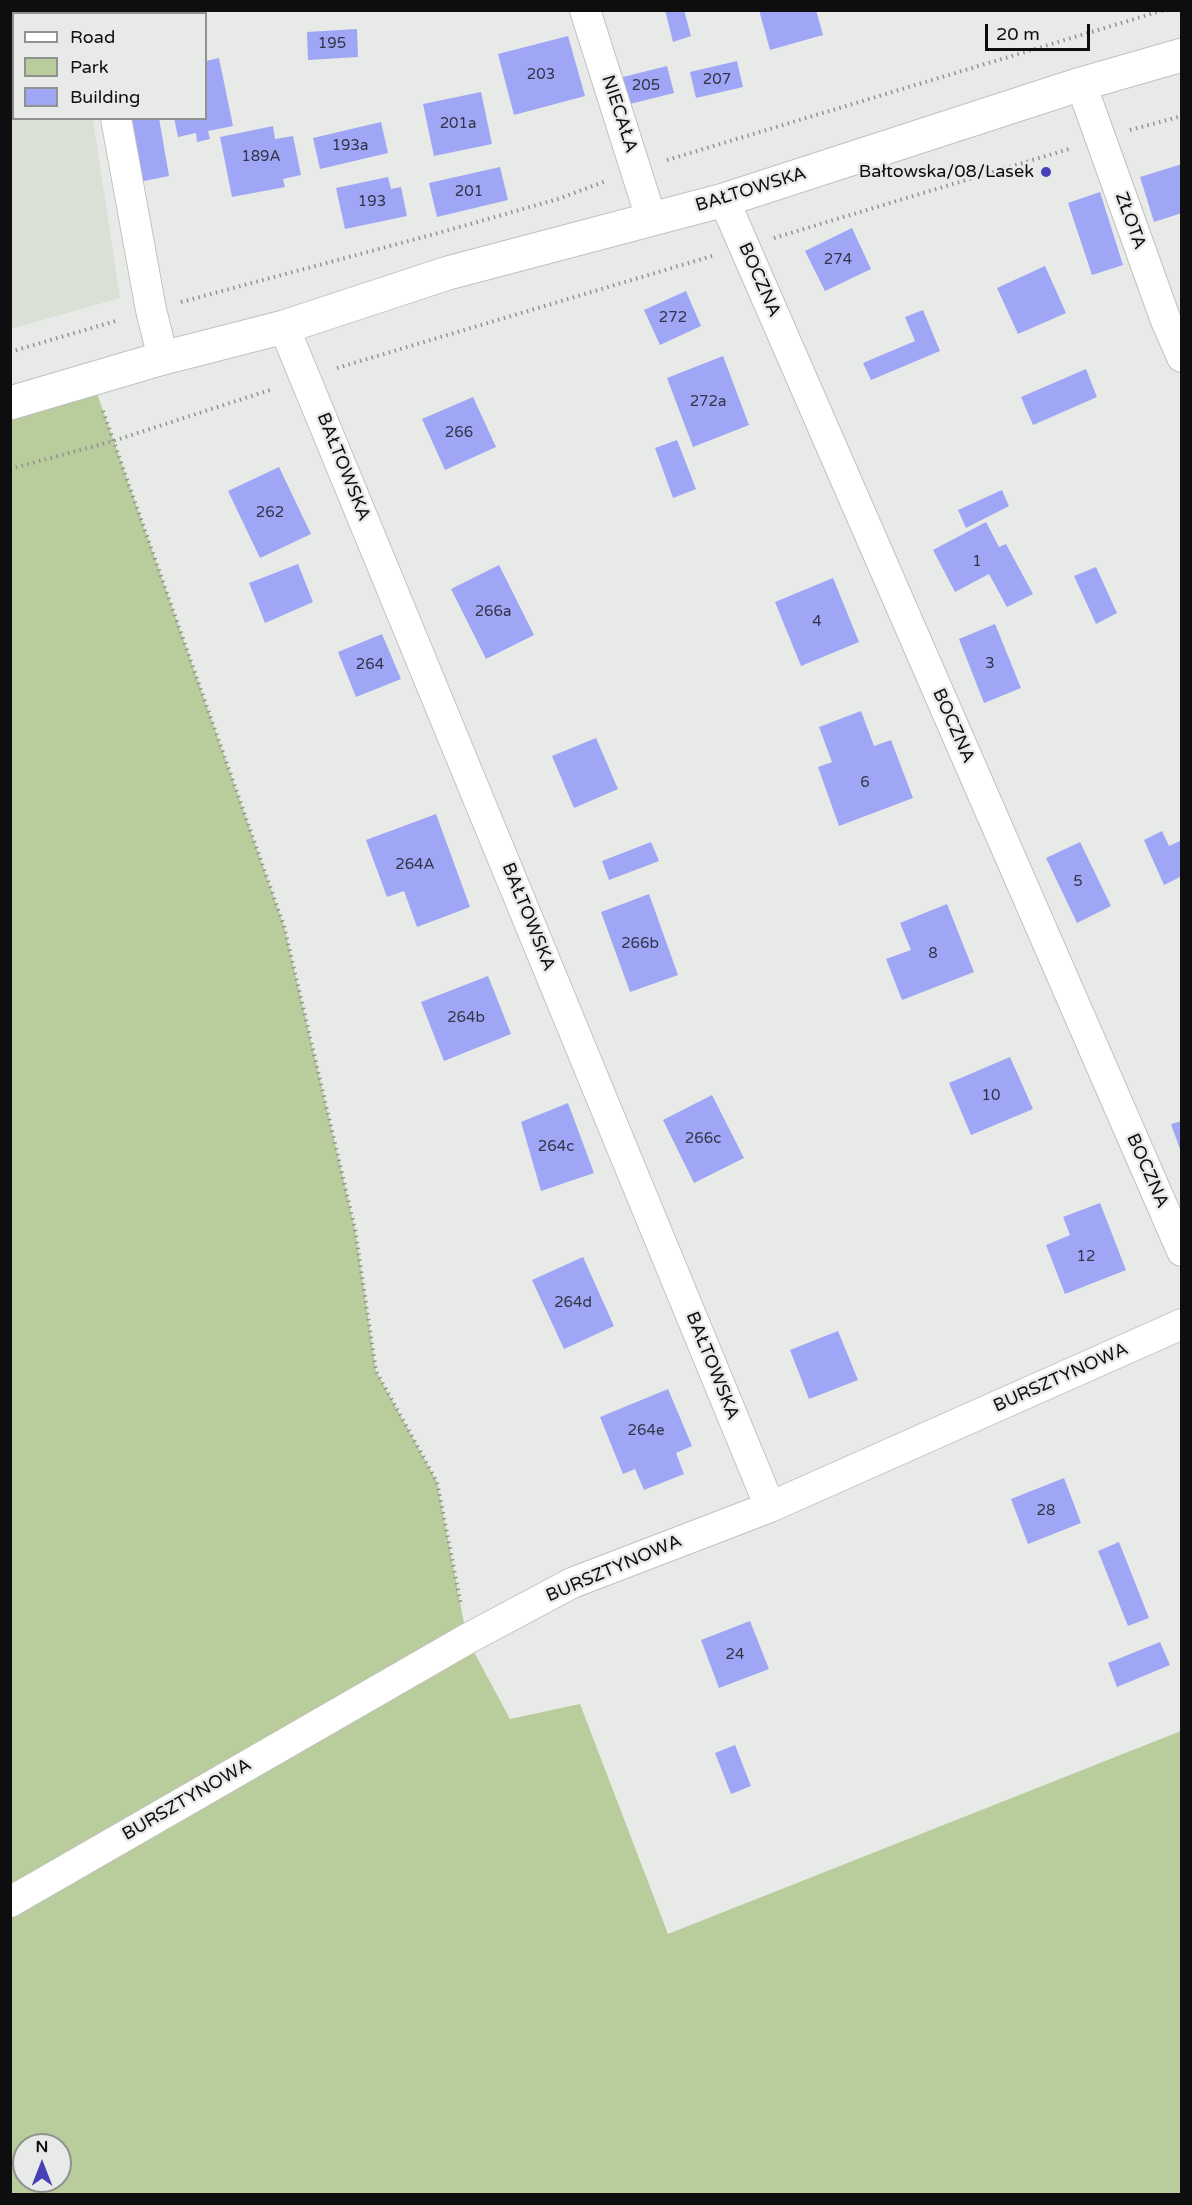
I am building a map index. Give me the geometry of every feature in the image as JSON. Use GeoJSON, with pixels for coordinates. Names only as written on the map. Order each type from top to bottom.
{"type":"FeatureCollection","features":[{"type":"Feature","properties":{"kind":"main road","name":"BAŁTOWSKA"},"geometry":{"type":"LineString","coordinates":[[10,404],[163,358],[284,327],[448,273],[724,200],[1081,84],[1182,55]]}},
{"type":"Feature","properties":{"kind":"street","name":"NIECAŁA"},"geometry":{"type":"LineString","coordinates":[[585,10],[651,219]]}},
{"type":"Feature","properties":{"kind":"street","name":"ZŁOTA"},"geometry":{"type":"LineString","coordinates":[[1081,84],[1165,318],[1182,357]]}},
{"type":"Feature","properties":{"kind":"street"},"geometry":{"type":"LineString","coordinates":[[116,120],[151,310],[163,358]]}},
{"type":"Feature","properties":{"kind":"street","name":"BOCZNA"},"geometry":{"type":"LineString","coordinates":[[724,200],[1182,1251]]}},
{"type":"Feature","properties":{"kind":"street","name":"BAŁTOWSKA"},"geometry":{"type":"LineString","coordinates":[[284,327],[770,1507]]}},
{"type":"Feature","properties":{"kind":"street","name":"BURSZTYNOWA"},"geometry":{"type":"LineString","coordinates":[[10,1902],[467,1639],[572,1583],[770,1507],[1182,1324]]}},
{"type":"Feature","properties":{"kind":"path"},"geometry":{"type":"LineString","coordinates":[[10,352],[151,310],[558,199],[636,169],[1164,10]]}},
{"type":"Feature","properties":{"kind":"path"},"geometry":{"type":"LineString","coordinates":[[10,469],[113,441],[306,378],[1182,116]]}},
{"type":"Feature","properties":{"kind":"path"},"geometry":{"type":"LineString","coordinates":[[92,378],[284,926],[355,1229],[376,1371],[437,1482],[467,1639]]}},
{"type":"Feature","properties":{"kind":"shaded area"},"geometry":{"type":"Polygon","coordinates":[[[10,54],[12,54],[12,120],[93,120],[120,298],[11,329],[10,54]]]}},
{"type":"Feature","properties":{"kind":"green space"},"geometry":{"type":"Polygon","coordinates":[[[92,379],[284,926],[355,1229],[376,1371],[437,1482],[467,1639],[510,1719],[580,1704],[668,1934],[1181,1731],[1181,2194],[11,2194],[10,403],[92,379]]]}},
{"type":"Feature","properties":{"kind":"building"},"geometry":{"type":"Polygon","coordinates":[[[665,10],[684,10],[691,36],[673,42],[665,10]]]}},
{"type":"Feature","properties":{"kind":"building"},"geometry":{"type":"Polygon","coordinates":[[[759,10],[816,10],[823,35],[770,50],[759,10]]]}},
{"type":"Feature","properties":{"kind":"building"},"geometry":{"type":"Polygon","coordinates":[[[357,29],[358,57],[308,60],[307,32],[357,29]]]}},
{"type":"Feature","properties":{"kind":"building"},"geometry":{"type":"Polygon","coordinates":[[[568,36],[585,96],[514,115],[498,54],[568,36]]]}},
{"type":"Feature","properties":{"kind":"building"},"geometry":{"type":"Polygon","coordinates":[[[219,58],[233,126],[208,131],[210,139],[197,142],[196,133],[178,137],[174,120],[207,120],[207,61],[219,58]]]}},
{"type":"Feature","properties":{"kind":"building"},"geometry":{"type":"Polygon","coordinates":[[[737,61],[743,87],[696,98],[690,72],[737,61]]]}},
{"type":"Feature","properties":{"kind":"building"},"geometry":{"type":"Polygon","coordinates":[[[667,66],[674,93],[626,105],[619,78],[667,66]]]}},
{"type":"Feature","properties":{"kind":"building"},"geometry":{"type":"Polygon","coordinates":[[[481,92],[492,144],[434,156],[423,104],[481,92]]]}},
{"type":"Feature","properties":{"kind":"building"},"geometry":{"type":"Polygon","coordinates":[[[128,120],[159,120],[169,176],[139,182],[128,120]]]}},
{"type":"Feature","properties":{"kind":"building"},"geometry":{"type":"Polygon","coordinates":[[[381,122],[388,153],[320,169],[313,138],[381,122]]]}},
{"type":"Feature","properties":{"kind":"building"},"geometry":{"type":"Polygon","coordinates":[[[273,126],[275,139],[293,136],[301,175],[283,179],[285,187],[232,197],[220,137],[273,126]]]}},
{"type":"Feature","properties":{"kind":"building"},"geometry":{"type":"Polygon","coordinates":[[[1182,164],[1182,213],[1154,222],[1140,177],[1182,164]]]}},
{"type":"Feature","properties":{"kind":"building"},"geometry":{"type":"Polygon","coordinates":[[[500,167],[508,200],[437,217],[429,183],[500,167]]]}},
{"type":"Feature","properties":{"kind":"building"},"geometry":{"type":"Polygon","coordinates":[[[388,177],[391,189],[401,187],[407,216],[345,229],[336,188],[388,177]]]}},
{"type":"Feature","properties":{"kind":"building"},"geometry":{"type":"Polygon","coordinates":[[[1100,192],[1123,265],[1092,275],[1068,203],[1100,192]]]}},
{"type":"Feature","properties":{"kind":"building"},"geometry":{"type":"Polygon","coordinates":[[[852,228],[871,269],[825,291],[805,251],[852,228]]]}},
{"type":"Feature","properties":{"kind":"building"},"geometry":{"type":"Polygon","coordinates":[[[1045,266],[1066,313],[1018,334],[997,288],[1045,266]]]}},
{"type":"Feature","properties":{"kind":"building"},"geometry":{"type":"Polygon","coordinates":[[[686,291],[701,326],[660,345],[644,310],[686,291]]]}},
{"type":"Feature","properties":{"kind":"building"},"geometry":{"type":"Polygon","coordinates":[[[923,310],[940,351],[871,380],[863,363],[915,341],[905,317],[923,310]]]}},
{"type":"Feature","properties":{"kind":"building"},"geometry":{"type":"Polygon","coordinates":[[[723,356],[749,425],[693,447],[667,378],[723,356]]]}},
{"type":"Feature","properties":{"kind":"building"},"geometry":{"type":"Polygon","coordinates":[[[1086,369],[1097,397],[1033,425],[1021,397],[1086,369]]]}},
{"type":"Feature","properties":{"kind":"building"},"geometry":{"type":"Polygon","coordinates":[[[473,397],[496,447],[445,470],[422,419],[473,397]]]}},
{"type":"Feature","properties":{"kind":"building"},"geometry":{"type":"Polygon","coordinates":[[[677,440],[696,489],[673,498],[655,448],[677,440]]]}},
{"type":"Feature","properties":{"kind":"building"},"geometry":{"type":"Polygon","coordinates":[[[279,467],[311,534],[260,558],[228,491],[279,467]]]}},
{"type":"Feature","properties":{"kind":"building"},"geometry":{"type":"Polygon","coordinates":[[[1002,490],[1009,506],[966,528],[958,510],[1002,490]]]}},
{"type":"Feature","properties":{"kind":"building"},"geometry":{"type":"Polygon","coordinates":[[[986,522],[999,547],[1006,544],[1033,594],[1007,607],[989,574],[955,592],[933,550],[986,522]]]}},
{"type":"Feature","properties":{"kind":"building"},"geometry":{"type":"Polygon","coordinates":[[[298,564],[313,602],[265,623],[249,583],[298,564]]]}},
{"type":"Feature","properties":{"kind":"building"},"geometry":{"type":"Polygon","coordinates":[[[499,565],[534,635],[486,659],[451,589],[499,565]]]}},
{"type":"Feature","properties":{"kind":"building"},"geometry":{"type":"Polygon","coordinates":[[[1096,567],[1117,613],[1096,624],[1074,576],[1096,567]]]}},
{"type":"Feature","properties":{"kind":"building"},"geometry":{"type":"Polygon","coordinates":[[[833,578],[859,642],[801,666],[775,602],[833,578]]]}},
{"type":"Feature","properties":{"kind":"building"},"geometry":{"type":"Polygon","coordinates":[[[995,624],[1021,688],[984,703],[959,639],[995,624]]]}},
{"type":"Feature","properties":{"kind":"building"},"geometry":{"type":"Polygon","coordinates":[[[382,634],[401,679],[356,697],[338,652],[382,634]]]}},
{"type":"Feature","properties":{"kind":"building"},"geometry":{"type":"Polygon","coordinates":[[[861,711],[874,746],[891,740],[913,798],[839,826],[818,767],[832,762],[819,727],[861,711]]]}},
{"type":"Feature","properties":{"kind":"building"},"geometry":{"type":"Polygon","coordinates":[[[596,738],[618,789],[574,808],[552,756],[596,738]]]}},
{"type":"Feature","properties":{"kind":"building"},"geometry":{"type":"Polygon","coordinates":[[[436,814],[470,907],[417,927],[404,891],[387,897],[366,840],[436,814]]]}},
{"type":"Feature","properties":{"kind":"building"},"geometry":{"type":"Polygon","coordinates":[[[1162,831],[1169,846],[1182,840],[1182,876],[1164,885],[1144,840],[1162,831]]]}},
{"type":"Feature","properties":{"kind":"building"},"geometry":{"type":"Polygon","coordinates":[[[651,842],[659,861],[609,880],[602,861],[651,842]]]}},
{"type":"Feature","properties":{"kind":"building"},"geometry":{"type":"Polygon","coordinates":[[[1080,842],[1111,906],[1077,923],[1046,858],[1080,842]]]}},
{"type":"Feature","properties":{"kind":"building"},"geometry":{"type":"Polygon","coordinates":[[[649,894],[678,975],[630,992],[601,912],[649,894]]]}},
{"type":"Feature","properties":{"kind":"building"},"geometry":{"type":"Polygon","coordinates":[[[947,904],[974,972],[902,1000],[886,959],[911,950],[900,923],[947,904]]]}},
{"type":"Feature","properties":{"kind":"building"},"geometry":{"type":"Polygon","coordinates":[[[488,976],[511,1034],[444,1061],[421,1002],[488,976]]]}},
{"type":"Feature","properties":{"kind":"building"},"geometry":{"type":"Polygon","coordinates":[[[1010,1057],[1033,1109],[971,1135],[949,1083],[1010,1057]]]}},
{"type":"Feature","properties":{"kind":"building"},"geometry":{"type":"Polygon","coordinates":[[[712,1095],[744,1158],[694,1183],[663,1120],[712,1095]]]}},
{"type":"Feature","properties":{"kind":"building"},"geometry":{"type":"Polygon","coordinates":[[[568,1103],[594,1173],[541,1191],[521,1122],[568,1103]]]}},
{"type":"Feature","properties":{"kind":"building"},"geometry":{"type":"Polygon","coordinates":[[[1182,1121],[1182,1152],[1181,1152],[1171,1124],[1182,1121]]]}},
{"type":"Feature","properties":{"kind":"building"},"geometry":{"type":"Polygon","coordinates":[[[1100,1203],[1126,1270],[1065,1294],[1046,1245],[1070,1235],[1063,1217],[1100,1203]]]}},
{"type":"Feature","properties":{"kind":"building"},"geometry":{"type":"Polygon","coordinates":[[[583,1257],[614,1326],[564,1349],[532,1280],[583,1257]]]}},
{"type":"Feature","properties":{"kind":"building"},"geometry":{"type":"Polygon","coordinates":[[[838,1331],[858,1380],[809,1399],[790,1350],[838,1331]]]}},
{"type":"Feature","properties":{"kind":"building"},"geometry":{"type":"Polygon","coordinates":[[[668,1389],[692,1446],[676,1453],[684,1474],[644,1490],[635,1469],[623,1474],[600,1417],[668,1389]]]}},
{"type":"Feature","properties":{"kind":"building"},"geometry":{"type":"Polygon","coordinates":[[[1064,1478],[1081,1523],[1028,1544],[1011,1499],[1064,1478]]]}},
{"type":"Feature","properties":{"kind":"building"},"geometry":{"type":"Polygon","coordinates":[[[1119,1542],[1149,1618],[1128,1626],[1098,1551],[1119,1542]]]}},
{"type":"Feature","properties":{"kind":"building"},"geometry":{"type":"Polygon","coordinates":[[[750,1621],[769,1669],[719,1688],[701,1640],[750,1621]]]}},
{"type":"Feature","properties":{"kind":"building"},"geometry":{"type":"Polygon","coordinates":[[[1160,1642],[1170,1665],[1117,1687],[1108,1663],[1160,1642]]]}},
{"type":"Feature","properties":{"kind":"building"},"geometry":{"type":"Polygon","coordinates":[[[735,1745],[751,1786],[731,1794],[715,1753],[735,1745]]]}},
{"type":"Feature","properties":{"kind":"place","name":"Bałtowska/08/Lasek"},"geometry":{"type":"Point","coordinates":[1046,172]}}]}
